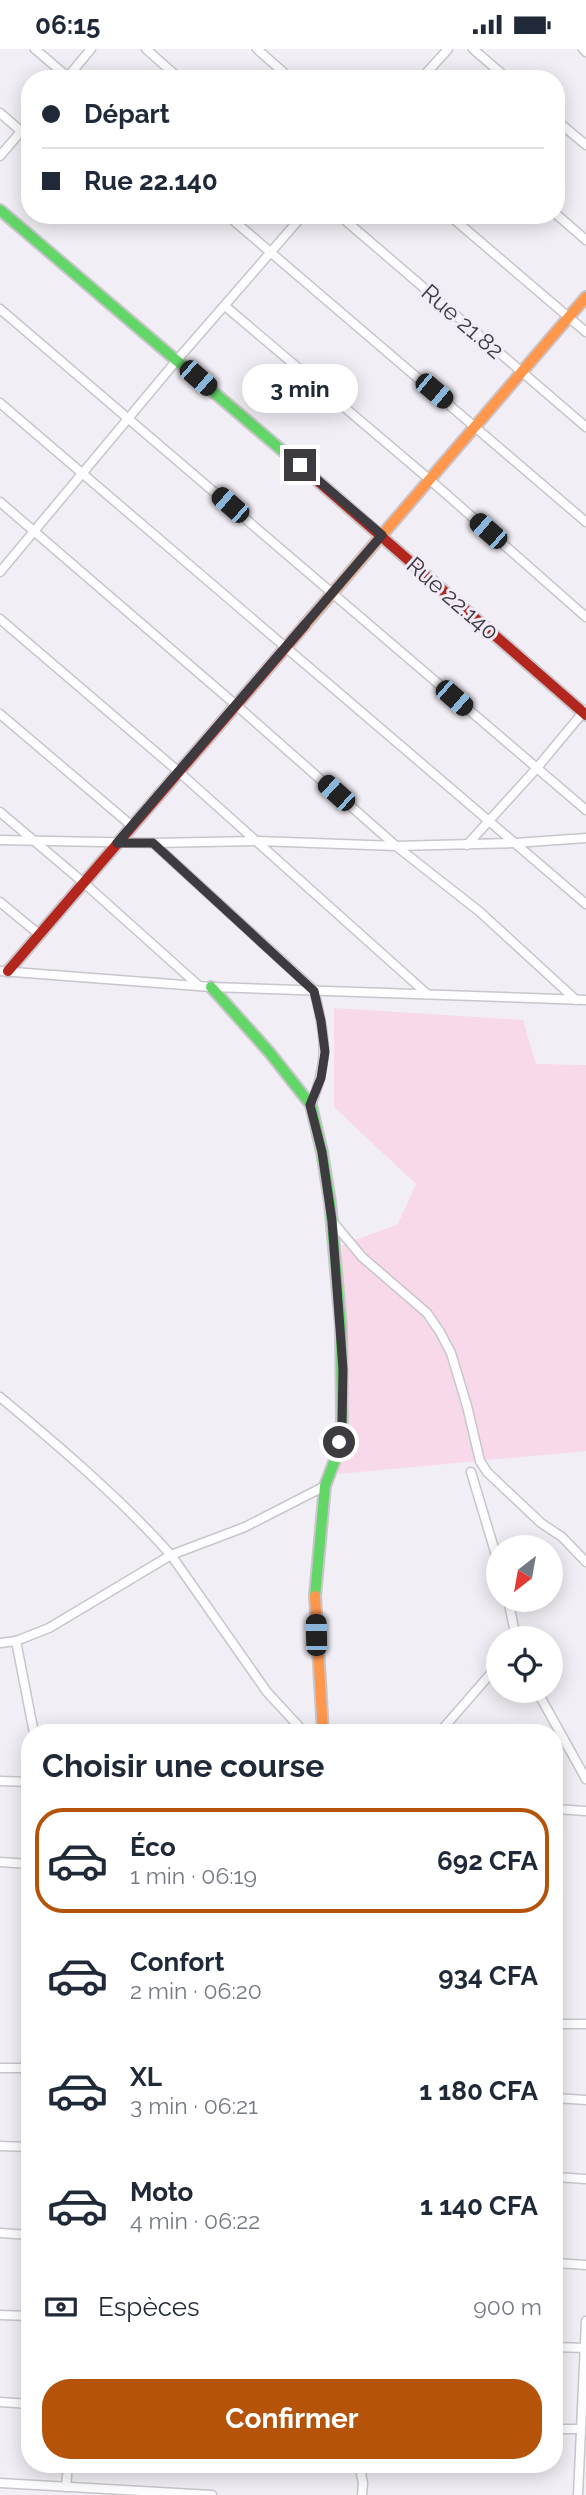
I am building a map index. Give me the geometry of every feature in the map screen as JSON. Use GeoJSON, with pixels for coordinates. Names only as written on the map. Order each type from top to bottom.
{"type":"FeatureCollection","features":[{"type":"Feature","properties":{"kind":"street"},"geometry":{"type":"LineString","coordinates":[[35,49],[59,70]]}},
{"type":"Feature","properties":{"kind":"street"},"geometry":{"type":"LineString","coordinates":[[74,70],[91,49]]}},
{"type":"Feature","properties":{"kind":"street"},"geometry":{"type":"LineString","coordinates":[[146,49],[170,70]]}},
{"type":"Feature","properties":{"kind":"street"},"geometry":{"type":"LineString","coordinates":[[257,49],[281,70]]}},
{"type":"Feature","properties":{"kind":"street"},"geometry":{"type":"LineString","coordinates":[[429,70],[448,49]]}},
{"type":"Feature","properties":{"kind":"street"},"geometry":{"type":"LineString","coordinates":[[473,49],[498,70]]}},
{"type":"Feature","properties":{"kind":"street"},"geometry":{"type":"LineString","coordinates":[[0,113],[21,131],[0,156]]}},
{"type":"Feature","properties":{"kind":"street"},"geometry":{"type":"LineString","coordinates":[[565,128],[586,145]]}},
{"type":"Feature","properties":{"kind":"street","name":"Rue 22.140"},"geometry":{"type":"LineString","coordinates":[[0,210],[382,535],[585,712]]}},
{"type":"Feature","properties":{"kind":"street"},"geometry":{"type":"LineString","coordinates":[[565,222],[586,240]]}},
{"type":"Feature","properties":{"kind":"street"},"geometry":{"type":"LineString","coordinates":[[237,224],[586,522]]}},
{"type":"Feature","properties":{"kind":"street"},"geometry":{"type":"LineString","coordinates":[[0,572],[177,360],[295,224]]}},
{"type":"Feature","properties":{"kind":"street","name":"Rue 21.82"},"geometry":{"type":"LineString","coordinates":[[349,224],[586,427]]}},
{"type":"Feature","properties":{"kind":"street"},"geometry":{"type":"LineString","coordinates":[[460,224],[586,332]]}},
{"type":"Feature","properties":{"kind":"street"},"geometry":{"type":"LineString","coordinates":[[4,971],[40,935],[85,883],[586,297]]}},
{"type":"Feature","properties":{"kind":"street"},"geometry":{"type":"LineString","coordinates":[[225,306],[586,617]]}},
{"type":"Feature","properties":{"kind":"street"},"geometry":{"type":"LineString","coordinates":[[0,309],[586,810]]}},
{"type":"Feature","properties":{"kind":"street"},"geometry":{"type":"LineString","coordinates":[[0,403],[586,904]]}},
{"type":"Feature","properties":{"kind":"street"},"geometry":{"type":"LineString","coordinates":[[0,502],[396,846],[472,905],[581,1000]]}},
{"type":"Feature","properties":{"kind":"street"},"geometry":{"type":"LineString","coordinates":[[0,619],[258,841],[426,993]]}},
{"type":"Feature","properties":{"kind":"street"},"geometry":{"type":"LineString","coordinates":[[467,845],[585,712]]}},
{"type":"Feature","properties":{"kind":"street"},"geometry":{"type":"LineString","coordinates":[[0,714],[132,826]]}},
{"type":"Feature","properties":{"kind":"street"},"geometry":{"type":"LineString","coordinates":[[0,812],[85,883],[198,985]]}},
{"type":"Feature","properties":{"kind":"street"},"geometry":{"type":"LineString","coordinates":[[0,840],[117,843],[258,841],[396,846],[586,838]]}},
{"type":"Feature","properties":{"kind":"street"},"geometry":{"type":"LineString","coordinates":[[153,843],[314,991],[325,1052],[321,1078],[310,1105]]}},
{"type":"Feature","properties":{"kind":"street"},"geometry":{"type":"LineString","coordinates":[[0,902],[40,935]]}},
{"type":"Feature","properties":{"kind":"street"},"geometry":{"type":"LineString","coordinates":[[4,971],[211,987],[581,1000]]}},
{"type":"Feature","properties":{"kind":"street"},"geometry":{"type":"LineString","coordinates":[[211,987],[270,1053],[310,1105],[322,1152],[332,1221],[341,1327],[342,1426],[337,1457],[325,1486],[315,1585],[322,1724]]}},
{"type":"Feature","properties":{"kind":"street"},"geometry":{"type":"LineString","coordinates":[[332,1221],[380,1275],[427,1313],[440,1332],[451,1353],[480,1461],[487,1472],[520,1500],[541,1523],[562,1537],[586,1562]]}},
{"type":"Feature","properties":{"kind":"street"},"geometry":{"type":"LineString","coordinates":[[0,1398],[87,1473],[172,1555],[267,1692],[297,1724]]}},
{"type":"Feature","properties":{"kind":"street"},"geometry":{"type":"LineString","coordinates":[[471,1472],[490,1535]]}},
{"type":"Feature","properties":{"kind":"street"},"geometry":{"type":"LineString","coordinates":[[0,1643],[16,1641],[49,1628],[172,1555],[245,1527],[325,1486]]}},
{"type":"Feature","properties":{"kind":"street"},"geometry":{"type":"LineString","coordinates":[[16,1641],[32,1724]]}},
{"type":"Feature","properties":{"kind":"street"},"geometry":{"type":"LineString","coordinates":[[447,1724],[486,1679]]}},
{"type":"Feature","properties":{"kind":"street"},"geometry":{"type":"LineString","coordinates":[[544,1703],[556,1724]]}},
{"type":"Feature","properties":{"kind":"street"},"geometry":{"type":"LineString","coordinates":[[563,1736],[585,1775]]}},
{"type":"Feature","properties":{"kind":"street"},"geometry":{"type":"LineString","coordinates":[[0,1781],[21,1782]]}},
{"type":"Feature","properties":{"kind":"street"},"geometry":{"type":"LineString","coordinates":[[563,1810],[586,1811]]}},
{"type":"Feature","properties":{"kind":"street"},"geometry":{"type":"LineString","coordinates":[[0,1862],[21,1863]]}},
{"type":"Feature","properties":{"kind":"street"},"geometry":{"type":"LineString","coordinates":[[563,2024],[586,2024]]}},
{"type":"Feature","properties":{"kind":"street"},"geometry":{"type":"LineString","coordinates":[[0,2068],[21,2068]]}},
{"type":"Feature","properties":{"kind":"street"},"geometry":{"type":"LineString","coordinates":[[563,2099],[586,2100]]}},
{"type":"Feature","properties":{"kind":"street"},"geometry":{"type":"LineString","coordinates":[[0,2146],[21,2147]]}},
{"type":"Feature","properties":{"kind":"street"},"geometry":{"type":"LineString","coordinates":[[563,2178],[586,2179]]}},
{"type":"Feature","properties":{"kind":"street"},"geometry":{"type":"LineString","coordinates":[[0,2232],[21,2234]]}},
{"type":"Feature","properties":{"kind":"street"},"geometry":{"type":"LineString","coordinates":[[563,2264],[586,2265]]}},
{"type":"Feature","properties":{"kind":"street"},"geometry":{"type":"LineString","coordinates":[[0,2315],[21,2316]]}},
{"type":"Feature","properties":{"kind":"street"},"geometry":{"type":"LineString","coordinates":[[578,2495],[586,2321]]}},
{"type":"Feature","properties":{"kind":"street"},"geometry":{"type":"LineString","coordinates":[[563,2347],[585,2348]]}},
{"type":"Feature","properties":{"kind":"street"},"geometry":{"type":"LineString","coordinates":[[0,2402],[21,2403]]}},
{"type":"Feature","properties":{"kind":"street"},"geometry":{"type":"LineString","coordinates":[[563,2429],[581,2430]]}},
{"type":"Feature","properties":{"kind":"street"},"geometry":{"type":"LineString","coordinates":[[66,2487],[67,2473]]}},
{"type":"Feature","properties":{"kind":"street"},"geometry":{"type":"LineString","coordinates":[[360,2473],[362,2495]]}},
{"type":"Feature","properties":{"kind":"street"},"geometry":{"type":"LineString","coordinates":[[0,2483],[212,2495]]}},
{"type":"Feature","properties":{"kind":"shaded area"},"geometry":{"type":"Polygon","coordinates":[[[334,1008],[523,1020],[536,1064],[586,1065],[586,1451],[338,1474],[342,1245],[398,1224],[416,1184],[334,1107],[334,1008]]]}},
{"type":"Feature","properties":{"kind":"traffic: fast"},"geometry":{"type":"LineString","coordinates":[[0,210],[312,476]]}},
{"type":"Feature","properties":{"kind":"traffic: fast"},"geometry":{"type":"LineString","coordinates":[[211,987],[270,1053],[311,1105],[322,1152],[330,1202],[341,1327],[342,1426],[336,1457],[325,1486],[315,1596]]}},
{"type":"Feature","properties":{"kind":"traffic: slow"},"geometry":{"type":"LineString","coordinates":[[305,625],[586,297]]}},
{"type":"Feature","properties":{"kind":"traffic: slow"},"geometry":{"type":"LineString","coordinates":[[315,1596],[322,1724]]}},
{"type":"Feature","properties":{"kind":"traffic: jam"},"geometry":{"type":"LineString","coordinates":[[312,476],[586,715]]}},
{"type":"Feature","properties":{"kind":"traffic: jam"},"geometry":{"type":"LineString","coordinates":[[8,971],[305,625]]}},
{"type":"Feature","properties":{"kind":"route"},"geometry":{"type":"LineString","coordinates":[[300,465],[382,535],[117,843],[153,843],[314,991],[325,1052],[321,1078],[310,1105],[322,1152],[332,1221],[343,1369],[342,1426],[339,1442]]}}]}
